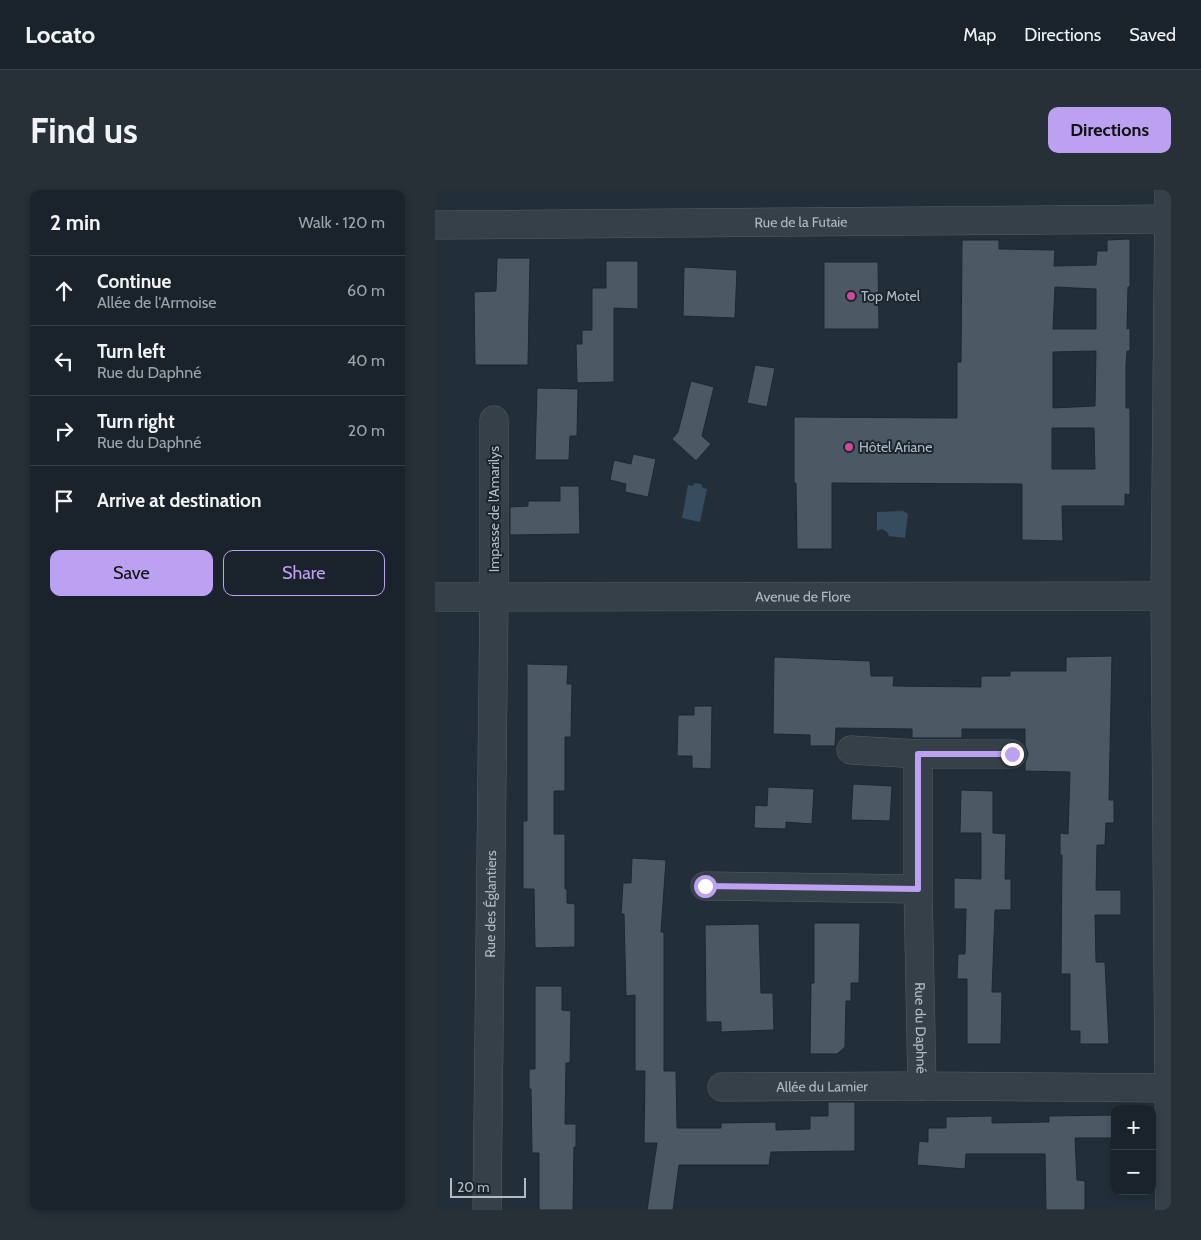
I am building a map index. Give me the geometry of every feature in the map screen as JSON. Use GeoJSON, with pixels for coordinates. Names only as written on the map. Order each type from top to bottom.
{"type":"FeatureCollection","features":[{"type":"Feature","properties":{"kind":"street"},"geometry":{"type":"LineString","coordinates":[[1169,190],[1170,1210]]}},
{"type":"Feature","properties":{"kind":"street","name":"Rue de la Futaie"},"geometry":{"type":"LineString","coordinates":[[435,224],[1169,219]]}},
{"type":"Feature","properties":{"kind":"street","name":"Impasse de l'Amarilys"},"geometry":{"type":"LineString","coordinates":[[494,420],[494,598]]}},
{"type":"Feature","properties":{"kind":"street","name":"Avenue de Flore"},"geometry":{"type":"LineString","coordinates":[[435,597],[1168,596]]}},
{"type":"Feature","properties":{"kind":"street","name":"Rue des Églantiers"},"geometry":{"type":"LineString","coordinates":[[487,1210],[494,598]]}},
{"type":"Feature","properties":{"kind":"street"},"geometry":{"type":"LineString","coordinates":[[851,750],[918,754],[1012,754]]}},
{"type":"Feature","properties":{"kind":"street","name":"Rue du Daphné"},"geometry":{"type":"LineString","coordinates":[[918,754],[918,889],[922,1086],[1170,1088]]}},
{"type":"Feature","properties":{"kind":"street"},"geometry":{"type":"LineString","coordinates":[[705,886],[918,889]]}},
{"type":"Feature","properties":{"kind":"street","name":"Allée du Lamier"},"geometry":{"type":"LineString","coordinates":[[722,1087],[922,1086]]}},
{"type":"Feature","properties":{"kind":"water"},"geometry":{"type":"Polygon","coordinates":[[[695,483],[701,484],[703,488],[707,489],[700,522],[682,518],[688,485],[692,486],[695,483]]]}},
{"type":"Feature","properties":{"kind":"water"},"geometry":{"type":"Polygon","coordinates":[[[903,511],[908,514],[905,538],[889,536],[882,529],[877,531],[877,512],[903,511]]]}},
{"type":"Feature","properties":{"kind":"building"},"geometry":{"type":"Polygon","coordinates":[[[1130,239],[1130,287],[1128,287],[1127,329],[1130,328],[1130,351],[1127,351],[1126,365],[1126,408],[1130,408],[1130,495],[1125,494],[1125,506],[1062,506],[1063,541],[1022,540],[1022,484],[832,483],[832,549],[797,549],[794,417],[957,418],[957,362],[961,362],[962,240],[999,240],[999,249],[1055,250],[1054,266],[1096,265],[1097,251],[1107,251],[1107,240],[1130,239]],[[1055,287],[1053,329],[1096,329],[1096,289],[1055,287]],[[1096,351],[1053,352],[1053,408],[1095,406],[1096,351]],[[1052,428],[1052,469],[1095,469],[1094,428],[1052,428]]]}},
{"type":"Feature","properties":{"kind":"building"},"geometry":{"type":"Polygon","coordinates":[[[497,258],[530,258],[528,365],[475,365],[474,292],[496,291],[497,258]]]}},
{"type":"Feature","properties":{"kind":"building"},"geometry":{"type":"Polygon","coordinates":[[[606,261],[638,261],[638,309],[614,308],[614,382],[577,383],[576,344],[582,344],[582,330],[592,330],[592,288],[606,288],[606,261]]]}},
{"type":"Feature","properties":{"kind":"building","name":"Top Motel"},"geometry":{"type":"Polygon","coordinates":[[[824,262],[878,262],[879,329],[824,329],[824,262]]]}},
{"type":"Feature","properties":{"kind":"building"},"geometry":{"type":"Polygon","coordinates":[[[684,267],[737,270],[735,318],[683,316],[684,267]]]}},
{"type":"Feature","properties":{"kind":"building"},"geometry":{"type":"Polygon","coordinates":[[[755,365],[775,368],[767,407],[747,403],[755,365]]]}},
{"type":"Feature","properties":{"kind":"building"},"geometry":{"type":"Polygon","coordinates":[[[691,381],[714,387],[702,436],[711,444],[696,461],[672,439],[678,432],[691,381]]]}},
{"type":"Feature","properties":{"kind":"building"},"geometry":{"type":"Polygon","coordinates":[[[537,388],[578,389],[577,436],[570,436],[569,460],[535,460],[537,388]]]}},
{"type":"Feature","properties":{"kind":"building"},"geometry":{"type":"Polygon","coordinates":[[[633,454],[656,459],[648,497],[625,492],[626,484],[610,480],[614,460],[631,464],[633,454]]]}},
{"type":"Feature","properties":{"kind":"building"},"geometry":{"type":"Polygon","coordinates":[[[560,486],[579,486],[580,534],[510,535],[510,507],[528,506],[528,501],[560,501],[560,486]]]}},
{"type":"Feature","properties":{"kind":"building"},"geometry":{"type":"Polygon","coordinates":[[[1112,656],[1109,800],[1114,800],[1114,823],[1106,823],[1105,845],[1097,845],[1096,890],[1121,890],[1121,915],[1095,915],[1096,962],[1105,962],[1109,1044],[1080,1044],[1080,1031],[1070,1031],[1070,974],[1061,974],[1062,855],[1060,855],[1060,833],[1068,834],[1070,772],[1025,771],[1028,754],[1025,745],[1025,729],[962,729],[962,738],[912,738],[912,729],[836,728],[835,746],[810,746],[810,735],[773,734],[774,657],[870,661],[871,676],[894,676],[893,686],[981,687],[981,676],[1010,676],[1010,671],[1066,671],[1066,657],[1112,656]]]}},
{"type":"Feature","properties":{"kind":"building"},"geometry":{"type":"Polygon","coordinates":[[[527,664],[568,665],[567,684],[572,684],[571,737],[565,737],[565,791],[554,791],[554,834],[565,834],[565,889],[567,889],[567,903],[575,904],[575,947],[535,948],[534,889],[523,889],[523,821],[527,821],[527,664]]]}},
{"type":"Feature","properties":{"kind":"building"},"geometry":{"type":"Polygon","coordinates":[[[694,706],[712,706],[711,769],[692,768],[692,756],[677,756],[678,715],[694,715],[694,706]]]}},
{"type":"Feature","properties":{"kind":"building"},"geometry":{"type":"Polygon","coordinates":[[[853,784],[892,786],[890,821],[851,820],[853,784]]]}},
{"type":"Feature","properties":{"kind":"building"},"geometry":{"type":"Polygon","coordinates":[[[768,787],[814,789],[812,824],[786,822],[786,829],[754,828],[755,805],[767,806],[768,787]]]}},
{"type":"Feature","properties":{"kind":"building"},"geometry":{"type":"Polygon","coordinates":[[[961,790],[993,791],[993,833],[1006,834],[1005,879],[1011,879],[1011,910],[995,910],[992,992],[1002,992],[1001,1044],[967,1044],[967,979],[957,979],[958,954],[965,954],[966,909],[954,909],[954,878],[981,879],[981,833],[960,833],[961,790]]]}},
{"type":"Feature","properties":{"kind":"building"},"geometry":{"type":"Polygon","coordinates":[[[632,858],[666,860],[661,932],[664,932],[664,1071],[676,1071],[677,1128],[721,1128],[721,1123],[776,1122],[776,1130],[810,1129],[810,1116],[828,1116],[828,1102],[855,1102],[855,1151],[771,1152],[769,1165],[679,1165],[673,1210],[647,1210],[657,1143],[644,1143],[645,1071],[635,1071],[635,995],[626,996],[624,914],[621,914],[623,883],[631,883],[632,858]]]}},
{"type":"Feature","properties":{"kind":"building"},"geometry":{"type":"Polygon","coordinates":[[[814,923],[860,923],[859,983],[851,983],[851,1001],[846,1001],[845,1047],[837,1054],[810,1054],[811,983],[814,983],[814,923]]]}},
{"type":"Feature","properties":{"kind":"building"},"geometry":{"type":"Polygon","coordinates":[[[759,924],[761,993],[773,993],[774,1030],[721,1032],[721,1022],[706,1022],[705,925],[759,924]]]}},
{"type":"Feature","properties":{"kind":"building"},"geometry":{"type":"Polygon","coordinates":[[[535,986],[562,986],[562,1010],[571,1011],[570,1063],[566,1063],[565,1124],[576,1124],[573,1210],[539,1210],[539,1153],[532,1153],[531,1089],[529,1089],[529,1069],[535,1069],[535,986]]]}},
{"type":"Feature","properties":{"kind":"building"},"geometry":{"type":"Polygon","coordinates":[[[1111,1115],[1111,1138],[1075,1138],[1077,1180],[1085,1181],[1085,1210],[1046,1210],[1045,1154],[966,1154],[965,1169],[917,1165],[919,1141],[928,1142],[928,1128],[946,1128],[946,1117],[992,1116],[992,1123],[1049,1122],[1049,1116],[1111,1115]]]}},
{"type":"Feature","properties":{"kind":"place","name":"Top Motel"},"geometry":{"type":"Point","coordinates":[851,296]}},
{"type":"Feature","properties":{"kind":"place","name":"Hôtel Ariane"},"geometry":{"type":"Point","coordinates":[849,447]}},
{"type":"Feature","properties":{"kind":"route"},"geometry":{"type":"LineString","coordinates":[[705,886],[918,889],[918,754],[1012,754]]}}]}
